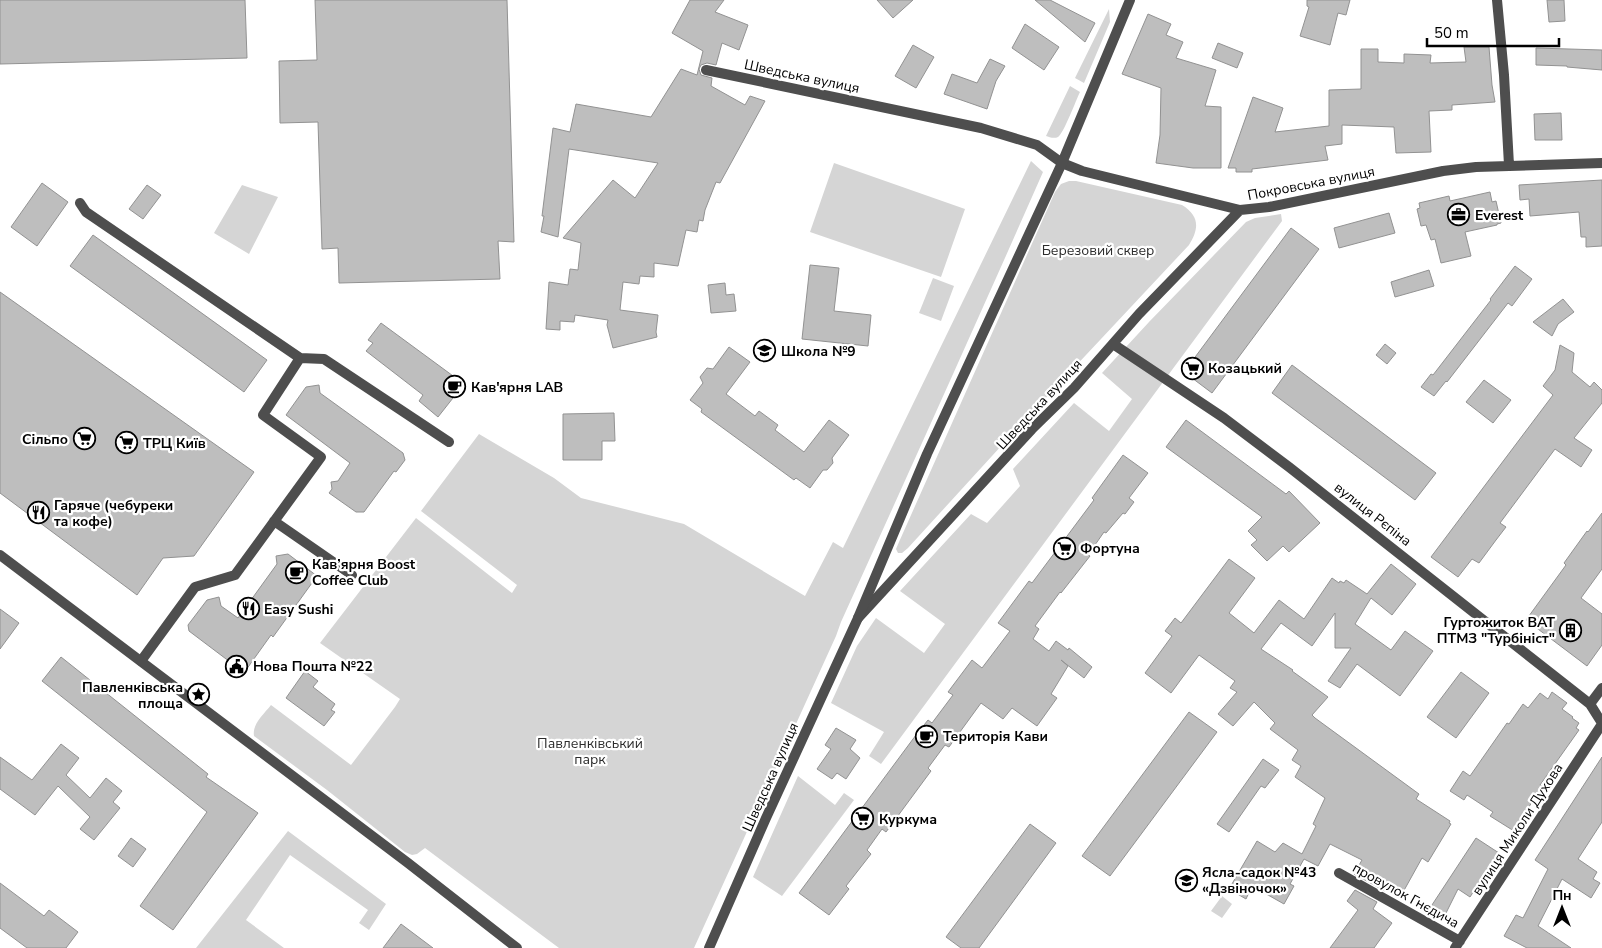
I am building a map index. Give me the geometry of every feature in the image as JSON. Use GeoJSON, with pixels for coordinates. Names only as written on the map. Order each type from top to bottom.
{"type":"FeatureCollection","features":[{"type":"Feature","properties":{"kind":"street"},"geometry":{"type":"LineString","coordinates":[[1497,0],[1504,75],[1509,165]]}},
{"type":"Feature","properties":{"kind":"street","name":"Шведська вулиця"},"geometry":{"type":"LineString","coordinates":[[709,948],[766,818],[858,618],[927,454],[1062,163],[1127,1]]}},
{"type":"Feature","properties":{"kind":"street","name":"Шведська вулиця"},"geometry":{"type":"LineString","coordinates":[[706,70],[981,128],[1037,145],[1062,163]]}},
{"type":"Feature","properties":{"kind":"street","name":"Покровська вулиця"},"geometry":{"type":"LineString","coordinates":[[1062,163],[1082,171],[1240,210],[1269,207],[1442,171],[1509,165],[1602,163]]}},
{"type":"Feature","properties":{"kind":"street"},"geometry":{"type":"LineString","coordinates":[[80,203],[86,212],[300,358],[324,359],[449,442]]}},
{"type":"Feature","properties":{"kind":"street","name":"Шведська вулиця"},"geometry":{"type":"LineString","coordinates":[[858,618],[1032,429],[1074,388],[1112,344],[1240,210]]}},
{"type":"Feature","properties":{"kind":"street","name":"вулиця Рєпіна"},"geometry":{"type":"LineString","coordinates":[[1112,344],[1224,418],[1289,467],[1590,704],[1602,723]]}},
{"type":"Feature","properties":{"kind":"street"},"geometry":{"type":"LineString","coordinates":[[141,661],[195,587],[235,576],[321,457],[263,415],[300,358]]}},
{"type":"Feature","properties":{"kind":"street"},"geometry":{"type":"LineString","coordinates":[[274,521],[352,576]]}},
{"type":"Feature","properties":{"kind":"street"},"geometry":{"type":"LineString","coordinates":[[0,555],[408,863],[517,948]]}},
{"type":"Feature","properties":{"kind":"street"},"geometry":{"type":"LineString","coordinates":[[1590,704],[1602,688]]}},
{"type":"Feature","properties":{"kind":"street","name":"вулиця Миколи Духова"},"geometry":{"type":"LineString","coordinates":[[1457,944],[1602,723]]}},
{"type":"Feature","properties":{"kind":"street","name":"провулок Гнєдича"},"geometry":{"type":"LineString","coordinates":[[1338,873],[1457,944]]}},
{"type":"Feature","properties":{"kind":"green space"},"geometry":{"type":"Polygon","coordinates":[[[1109,9],[1110,22],[1084,83],[1075,78],[1109,9]]]}},
{"type":"Feature","properties":{"kind":"green space"},"geometry":{"type":"Polygon","coordinates":[[[1070,86],[1080,92],[1067,123],[1058,137],[1046,136],[1070,86]]]}},
{"type":"Feature","properties":{"kind":"green space","name":"Павленківський парк"},"geometry":{"type":"Polygon","coordinates":[[[1031,161],[1043,172],[836,636],[694,948],[559,948],[425,848],[412,855],[405,852],[327,790],[254,736],[257,723],[271,705],[351,765],[395,707],[400,699],[320,643],[416,518],[512,593],[517,585],[421,511],[479,434],[554,478],[581,498],[684,524],[805,596],[833,542],[843,548],[1031,161]]]}},
{"type":"Feature","properties":{"kind":"green space"},"geometry":{"type":"Polygon","coordinates":[[[834,163],[965,209],[941,277],[810,232],[834,163]]]}},
{"type":"Feature","properties":{"kind":"green space","name":"Березовий сквер"},"geometry":{"type":"Polygon","coordinates":[[[1069,181],[1182,205],[1195,218],[1195,234],[1189,245],[908,548],[902,553],[898,553],[896,549],[899,542],[1055,192],[1061,184],[1069,181]]]}},
{"type":"Feature","properties":{"kind":"green space"},"geometry":{"type":"Polygon","coordinates":[[[242,185],[278,197],[249,254],[214,233],[242,185]]]}},
{"type":"Feature","properties":{"kind":"green space"},"geometry":{"type":"Polygon","coordinates":[[[1281,214],[1282,221],[881,764],[869,756],[884,732],[831,703],[857,646],[876,618],[924,653],[945,624],[900,591],[971,514],[987,523],[1020,486],[1013,469],[1074,403],[1109,431],[1132,399],[1102,373],[1246,222],[1255,218],[1281,214]]]}},
{"type":"Feature","properties":{"kind":"green space"},"geometry":{"type":"Polygon","coordinates":[[[933,278],[954,286],[941,321],[919,313],[933,278]]]}},
{"type":"Feature","properties":{"kind":"green space"},"geometry":{"type":"Polygon","coordinates":[[[798,776],[835,805],[844,793],[854,800],[782,896],[753,877],[798,776]]]}},
{"type":"Feature","properties":{"kind":"green space"},"geometry":{"type":"Polygon","coordinates":[[[288,831],[386,904],[369,930],[359,923],[368,910],[290,855],[246,920],[284,948],[196,948],[288,831]]]}},
{"type":"Feature","properties":{"kind":"green space"},"geometry":{"type":"Polygon","coordinates":[[[1222,896],[1232,904],[1222,918],[1211,911],[1222,896]]]}},
{"type":"Feature","properties":{"kind":"building"},"geometry":{"type":"Polygon","coordinates":[[[0,0],[245,0],[247,58],[0,64],[0,0]]]}},
{"type":"Feature","properties":{"kind":"building"},"geometry":{"type":"Polygon","coordinates":[[[315,0],[507,0],[514,242],[498,241],[500,279],[339,283],[338,248],[322,249],[318,122],[280,123],[279,61],[317,60],[315,0]]]}},
{"type":"Feature","properties":{"kind":"building"},"geometry":{"type":"Polygon","coordinates":[[[690,0],[724,0],[715,12],[748,25],[739,50],[722,43],[716,65],[707,63],[701,65],[699,69],[701,75],[712,78],[711,86],[745,105],[750,96],[765,101],[720,183],[716,182],[705,210],[703,221],[699,220],[697,232],[686,230],[678,266],[654,263],[654,277],[640,276],[639,284],[623,282],[620,310],[658,315],[657,337],[613,348],[607,325],[608,320],[575,315],[574,322],[560,321],[560,330],[546,329],[549,282],[568,285],[570,269],[578,270],[581,243],[563,238],[613,180],[635,198],[658,163],[569,149],[558,237],[541,232],[553,128],[570,132],[576,104],[651,117],[681,69],[697,75],[703,51],[672,33],[690,0]]]}},
{"type":"Feature","properties":{"kind":"building"},"geometry":{"type":"Polygon","coordinates":[[[877,0],[913,0],[893,18],[877,0]]]}},
{"type":"Feature","properties":{"kind":"building"},"geometry":{"type":"Polygon","coordinates":[[[1035,0],[1050,0],[1095,23],[1085,42],[1035,0]]]}},
{"type":"Feature","properties":{"kind":"building"},"geometry":{"type":"Polygon","coordinates":[[[1307,0],[1350,0],[1346,15],[1338,13],[1330,45],[1300,36],[1309,7],[1307,6],[1307,0]]]}},
{"type":"Feature","properties":{"kind":"building"},"geometry":{"type":"Polygon","coordinates":[[[1547,0],[1564,0],[1565,21],[1549,22],[1547,0]]]}},
{"type":"Feature","properties":{"kind":"building"},"geometry":{"type":"Polygon","coordinates":[[[1148,14],[1171,24],[1166,35],[1183,42],[1176,58],[1216,70],[1205,106],[1221,107],[1221,168],[1193,168],[1156,163],[1160,135],[1161,88],[1122,74],[1148,14]]]}},
{"type":"Feature","properties":{"kind":"building"},"geometry":{"type":"Polygon","coordinates":[[[1025,24],[1059,47],[1044,70],[1012,48],[1025,24]]]}},
{"type":"Feature","properties":{"kind":"building"},"geometry":{"type":"Polygon","coordinates":[[[1218,43],[1243,53],[1237,68],[1212,58],[1218,43]]]}},
{"type":"Feature","properties":{"kind":"building"},"geometry":{"type":"Polygon","coordinates":[[[913,45],[934,57],[916,88],[895,76],[913,45]]]}},
{"type":"Feature","properties":{"kind":"building"},"geometry":{"type":"Polygon","coordinates":[[[1464,47],[1489,47],[1495,102],[1452,105],[1452,110],[1429,111],[1431,152],[1396,153],[1394,127],[1342,125],[1342,144],[1325,146],[1328,160],[1252,169],[1252,172],[1236,172],[1236,168],[1228,168],[1253,97],[1283,108],[1275,132],[1329,126],[1329,90],[1361,89],[1361,49],[1378,49],[1378,62],[1404,63],[1404,54],[1431,55],[1430,63],[1466,62],[1464,47]]]}},
{"type":"Feature","properties":{"kind":"building"},"geometry":{"type":"Polygon","coordinates":[[[1536,48],[1602,50],[1602,70],[1536,65],[1536,48]]]}},
{"type":"Feature","properties":{"kind":"building"},"geometry":{"type":"Polygon","coordinates":[[[990,59],[1005,66],[996,81],[987,109],[944,94],[952,74],[977,83],[990,59]]]}},
{"type":"Feature","properties":{"kind":"building"},"geometry":{"type":"Polygon","coordinates":[[[1561,113],[1562,140],[1535,140],[1534,114],[1561,113]]]}},
{"type":"Feature","properties":{"kind":"building"},"geometry":{"type":"Polygon","coordinates":[[[1602,180],[1602,246],[1586,247],[1586,237],[1581,237],[1579,212],[1530,216],[1529,199],[1520,200],[1519,185],[1602,180]]]}},
{"type":"Feature","properties":{"kind":"building"},"geometry":{"type":"Polygon","coordinates":[[[42,183],[68,202],[37,246],[11,227],[42,183]]]}},
{"type":"Feature","properties":{"kind":"building"},"geometry":{"type":"Polygon","coordinates":[[[147,185],[161,195],[143,219],[129,209],[147,185]]]}},
{"type":"Feature","properties":{"kind":"building"},"geometry":{"type":"Polygon","coordinates":[[[1490,192],[1492,202],[1496,201],[1501,223],[1465,232],[1471,256],[1441,263],[1435,239],[1431,240],[1426,225],[1421,226],[1417,209],[1420,208],[1419,203],[1449,196],[1450,201],[1490,192]]]}},
{"type":"Feature","properties":{"kind":"building"},"geometry":{"type":"Polygon","coordinates":[[[1389,213],[1395,233],[1339,248],[1334,228],[1389,213]]]}},
{"type":"Feature","properties":{"kind":"building"},"geometry":{"type":"Polygon","coordinates":[[[1291,228],[1319,249],[1212,393],[1184,372],[1291,228]]]}},
{"type":"Feature","properties":{"kind":"building"},"geometry":{"type":"Polygon","coordinates":[[[93,235],[267,360],[244,392],[70,266],[93,235]]]}},
{"type":"Feature","properties":{"kind":"building"},"geometry":{"type":"Polygon","coordinates":[[[810,265],[839,268],[834,311],[871,315],[868,346],[802,339],[810,265]]]}},
{"type":"Feature","properties":{"kind":"building"},"geometry":{"type":"Polygon","coordinates":[[[1515,266],[1532,279],[1512,306],[1508,303],[1434,396],[1421,387],[1431,374],[1433,375],[1515,266]]]}},
{"type":"Feature","properties":{"kind":"building"},"geometry":{"type":"Polygon","coordinates":[[[1429,270],[1434,286],[1395,297],[1391,282],[1429,270]]]}},
{"type":"Feature","properties":{"kind":"building"},"geometry":{"type":"Polygon","coordinates":[[[725,283],[726,295],[734,294],[736,311],[711,313],[708,285],[725,283]]]}},
{"type":"Feature","properties":{"kind":"building","name":"ТРЦ Київ"},"geometry":{"type":"Polygon","coordinates":[[[0,292],[254,472],[194,556],[163,558],[137,595],[0,493],[0,292]]]}},
{"type":"Feature","properties":{"kind":"building"},"geometry":{"type":"Polygon","coordinates":[[[1563,299],[1574,312],[1558,324],[1552,336],[1533,322],[1563,299]]]}},
{"type":"Feature","properties":{"kind":"building"},"geometry":{"type":"Polygon","coordinates":[[[381,323],[464,384],[438,417],[419,401],[423,395],[366,351],[373,343],[368,340],[381,323]]]}},
{"type":"Feature","properties":{"kind":"building"},"geometry":{"type":"Polygon","coordinates":[[[1385,344],[1396,353],[1387,364],[1376,355],[1385,344]]]}},
{"type":"Feature","properties":{"kind":"building"},"geometry":{"type":"Polygon","coordinates":[[[1560,345],[1574,353],[1572,372],[1590,387],[1594,382],[1602,390],[1602,403],[1574,438],[1592,450],[1581,467],[1555,449],[1500,523],[1506,527],[1479,563],[1472,559],[1458,577],[1431,557],[1553,395],[1543,386],[1555,370],[1560,345]]]}},
{"type":"Feature","properties":{"kind":"building"},"geometry":{"type":"Polygon","coordinates":[[[729,347],[750,362],[726,394],[755,416],[759,411],[778,425],[775,430],[804,452],[829,420],[849,435],[832,458],[833,463],[827,470],[823,470],[810,488],[796,478],[794,480],[701,412],[702,409],[690,400],[703,383],[700,377],[707,368],[713,369],[729,347]]]}},
{"type":"Feature","properties":{"kind":"building"},"geometry":{"type":"Polygon","coordinates":[[[1292,365],[1436,473],[1415,500],[1272,393],[1292,365]]]}},
{"type":"Feature","properties":{"kind":"building"},"geometry":{"type":"Polygon","coordinates":[[[1484,380],[1511,400],[1493,423],[1466,402],[1484,380]]]}},
{"type":"Feature","properties":{"kind":"building"},"geometry":{"type":"Polygon","coordinates":[[[319,385],[320,393],[403,453],[405,460],[396,472],[394,471],[364,512],[356,512],[329,493],[332,489],[331,482],[338,481],[350,463],[286,415],[306,387],[319,385]]]}},
{"type":"Feature","properties":{"kind":"building"},"geometry":{"type":"Polygon","coordinates":[[[614,413],[615,441],[602,441],[602,460],[563,460],[563,414],[614,413]]]}},
{"type":"Feature","properties":{"kind":"building"},"geometry":{"type":"Polygon","coordinates":[[[1186,420],[1286,494],[1289,491],[1320,523],[1289,552],[1283,546],[1267,561],[1251,545],[1257,540],[1248,531],[1262,517],[1166,447],[1186,420]]]}},
{"type":"Feature","properties":{"kind":"building"},"geometry":{"type":"Polygon","coordinates":[[[1123,455],[1148,473],[1129,498],[1134,502],[1106,533],[1104,532],[1088,555],[1090,556],[1035,626],[1039,629],[1033,639],[1049,651],[1056,641],[1068,650],[1069,648],[1092,667],[1084,678],[1061,660],[1068,666],[1051,694],[1057,698],[1037,726],[1012,708],[1003,719],[981,703],[949,747],[945,745],[928,768],[931,771],[886,832],[882,829],[867,850],[871,854],[846,886],[849,889],[829,915],[799,893],[913,739],[928,720],[932,723],[953,695],[948,692],[972,660],[982,668],[1010,631],[998,623],[1029,581],[1032,583],[1094,500],[1092,498],[1123,455]]]}},
{"type":"Feature","properties":{"kind":"building","name":"Гуртожиток ВАТ ПТМЗ \"Турбініст\""},"geometry":{"type":"Polygon","coordinates":[[[1602,513],[1602,569],[1581,598],[1602,614],[1602,645],[1587,666],[1526,620],[1566,565],[1564,563],[1602,513]]]}},
{"type":"Feature","properties":{"kind":"building"},"geometry":{"type":"Polygon","coordinates":[[[288,554],[317,576],[273,637],[271,635],[246,670],[244,668],[242,671],[189,631],[188,625],[207,600],[219,597],[221,606],[238,618],[277,564],[276,556],[288,554]]]}},
{"type":"Feature","properties":{"kind":"building"},"geometry":{"type":"Polygon","coordinates":[[[1229,559],[1255,578],[1229,613],[1254,633],[1279,600],[1304,619],[1332,578],[1339,583],[1340,581],[1344,583],[1346,580],[1367,594],[1391,564],[1416,584],[1392,615],[1371,598],[1355,624],[1391,650],[1405,631],[1433,651],[1400,696],[1357,664],[1340,688],[1328,681],[1351,648],[1335,648],[1335,613],[1312,646],[1281,623],[1261,649],[1293,670],[1328,697],[1312,715],[1315,718],[1419,794],[1416,799],[1450,821],[1449,823],[1451,824],[1428,862],[1422,858],[1402,894],[1389,887],[1385,891],[1354,874],[1362,860],[1330,844],[1318,866],[1304,859],[1290,884],[1294,886],[1284,904],[1252,886],[1246,899],[1229,889],[1257,841],[1275,852],[1283,843],[1302,854],[1316,826],[1313,824],[1325,798],[1295,777],[1301,766],[1292,760],[1298,750],[1270,729],[1275,723],[1254,702],[1233,726],[1218,714],[1237,692],[1230,688],[1235,681],[1199,655],[1171,693],[1145,673],[1172,636],[1165,631],[1175,618],[1181,623],[1229,559]]]}},
{"type":"Feature","properties":{"kind":"building"},"geometry":{"type":"Polygon","coordinates":[[[0,609],[19,623],[0,649],[0,609]]]}},
{"type":"Feature","properties":{"kind":"building"},"geometry":{"type":"Polygon","coordinates":[[[61,657],[208,774],[206,777],[258,813],[173,930],[140,906],[207,812],[42,681],[61,657]]]}},
{"type":"Feature","properties":{"kind":"building"},"geometry":{"type":"Polygon","coordinates":[[[305,671],[318,681],[313,687],[335,704],[331,710],[335,712],[324,726],[286,698],[305,671]]]}},
{"type":"Feature","properties":{"kind":"building"},"geometry":{"type":"Polygon","coordinates":[[[1461,672],[1489,693],[1456,738],[1427,717],[1461,672]]]}},
{"type":"Feature","properties":{"kind":"building"},"geometry":{"type":"Polygon","coordinates":[[[1552,692],[1567,703],[1562,709],[1579,723],[1576,728],[1579,730],[1540,785],[1542,786],[1514,831],[1490,816],[1493,812],[1467,795],[1464,800],[1450,791],[1463,771],[1470,776],[1507,723],[1509,724],[1523,704],[1528,708],[1540,693],[1548,699],[1552,692]]]}},
{"type":"Feature","properties":{"kind":"building"},"geometry":{"type":"Polygon","coordinates":[[[1189,712],[1217,732],[1110,876],[1082,856],[1189,712]]]}},
{"type":"Feature","properties":{"kind":"building"},"geometry":{"type":"Polygon","coordinates":[[[836,728],[856,740],[850,749],[860,758],[846,779],[837,773],[832,779],[817,769],[831,749],[825,745],[836,728]]]}},
{"type":"Feature","properties":{"kind":"building"},"geometry":{"type":"Polygon","coordinates":[[[61,744],[79,758],[66,775],[90,798],[106,778],[122,791],[113,802],[120,808],[94,840],[80,829],[90,817],[58,786],[35,815],[0,789],[0,757],[32,780],[61,744]]]}},
{"type":"Feature","properties":{"kind":"building"},"geometry":{"type":"Polygon","coordinates":[[[1602,757],[1602,822],[1578,859],[1597,872],[1593,879],[1600,883],[1591,898],[1562,879],[1538,926],[1571,948],[1527,948],[1504,936],[1516,915],[1523,918],[1548,869],[1535,860],[1602,757]]]}},
{"type":"Feature","properties":{"kind":"building"},"geometry":{"type":"Polygon","coordinates":[[[1263,759],[1279,770],[1265,788],[1261,786],[1229,832],[1217,824],[1263,759]]]}},
{"type":"Feature","properties":{"kind":"building"},"geometry":{"type":"Polygon","coordinates":[[[1030,824],[1056,843],[979,948],[961,948],[946,937],[1030,824]]]}},
{"type":"Feature","properties":{"kind":"building"},"geometry":{"type":"Polygon","coordinates":[[[131,838],[146,849],[133,867],[118,856],[131,838]]]}},
{"type":"Feature","properties":{"kind":"building"},"geometry":{"type":"Polygon","coordinates":[[[1476,838],[1499,853],[1470,897],[1458,889],[1443,919],[1428,911],[1476,838]]]}},
{"type":"Feature","properties":{"kind":"building"},"geometry":{"type":"Polygon","coordinates":[[[0,883],[44,916],[49,910],[78,932],[66,948],[27,948],[0,928],[0,883]]]}},
{"type":"Feature","properties":{"kind":"building"},"geometry":{"type":"Polygon","coordinates":[[[1355,890],[1377,902],[1373,909],[1392,923],[1374,948],[1330,948],[1358,910],[1347,901],[1355,890]]]}},
{"type":"Feature","properties":{"kind":"building"},"geometry":{"type":"Polygon","coordinates":[[[401,924],[433,948],[383,948],[401,924]]]}},
{"type":"Feature","properties":{"kind":"place","name":"Everest"},"geometry":{"type":"Point","coordinates":[1459,215]}},
{"type":"Feature","properties":{"kind":"place","name":"Школа №9"},"geometry":{"type":"Point","coordinates":[765,351]}},
{"type":"Feature","properties":{"kind":"place","name":"Козацький"},"geometry":{"type":"Point","coordinates":[1192,368]}},
{"type":"Feature","properties":{"kind":"place","name":"Кав'ярня LAB"},"geometry":{"type":"Point","coordinates":[455,387]}},
{"type":"Feature","properties":{"kind":"place","name":"Сільпо"},"geometry":{"type":"Point","coordinates":[84,439]}},
{"type":"Feature","properties":{"kind":"place","name":"ТРЦ Київ"},"geometry":{"type":"Point","coordinates":[127,443]}},
{"type":"Feature","properties":{"kind":"place","name":"Гаряче (чебуреки та кофе)"},"geometry":{"type":"Point","coordinates":[38,513]}},
{"type":"Feature","properties":{"kind":"place","name":"Фортуна"},"geometry":{"type":"Point","coordinates":[1064,548]}},
{"type":"Feature","properties":{"kind":"place","name":"Кав’ярня Boost Coffee Club"},"geometry":{"type":"Point","coordinates":[296,572]}},
{"type":"Feature","properties":{"kind":"place","name":"Easy Sushi"},"geometry":{"type":"Point","coordinates":[248,609]}},
{"type":"Feature","properties":{"kind":"place","name":"Гуртожиток ВАТ ПТМЗ \"Турбініст\""},"geometry":{"type":"Point","coordinates":[1571,630]}},
{"type":"Feature","properties":{"kind":"place","name":"Нова Пошта №22"},"geometry":{"type":"Point","coordinates":[237,666]}},
{"type":"Feature","properties":{"kind":"place","name":"Павленківська площа"},"geometry":{"type":"Point","coordinates":[199,695]}},
{"type":"Feature","properties":{"kind":"place","name":"Територія Кави"},"geometry":{"type":"Point","coordinates":[927,736]}},
{"type":"Feature","properties":{"kind":"place","name":"Куркума"},"geometry":{"type":"Point","coordinates":[863,819]}},
{"type":"Feature","properties":{"kind":"place","name":"Ясла-садок №43 «Дзвіночок»"},"geometry":{"type":"Point","coordinates":[1186,880]}}]}
